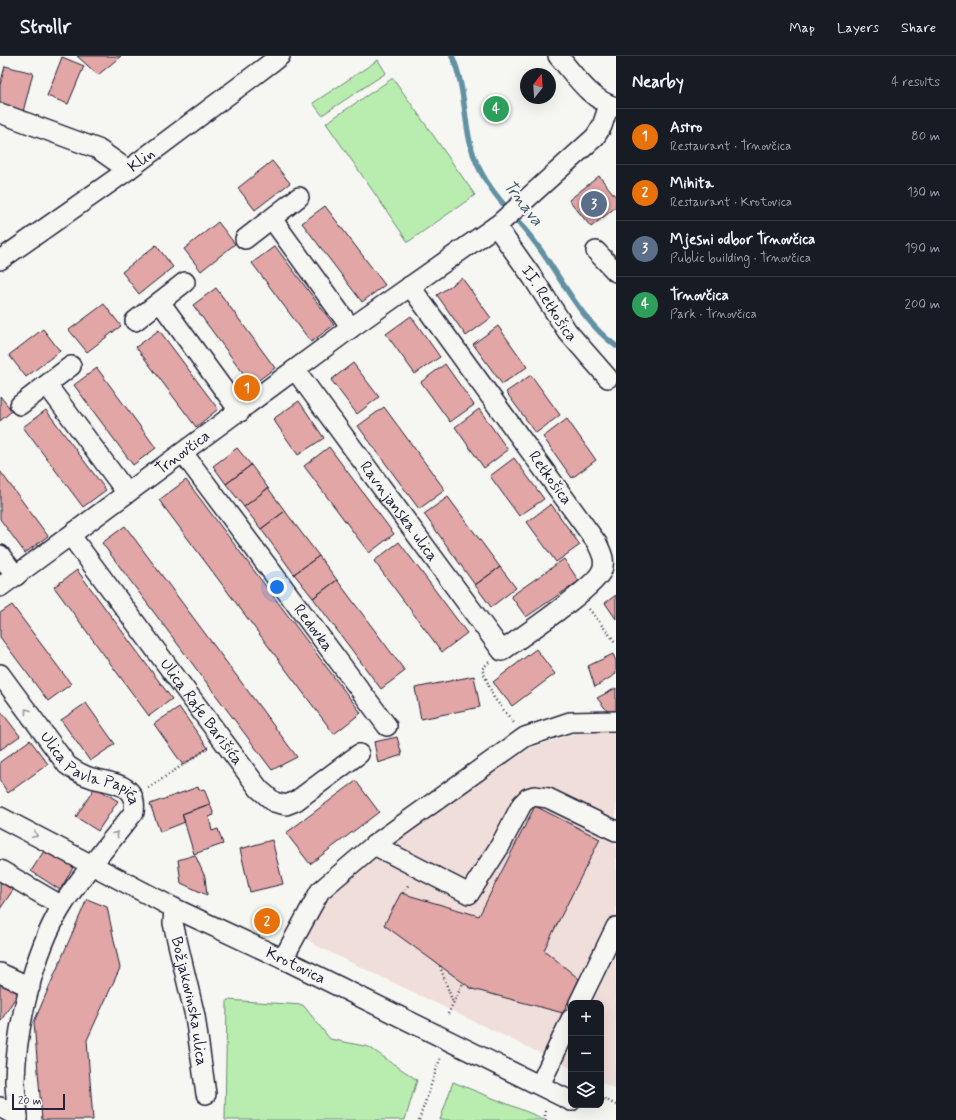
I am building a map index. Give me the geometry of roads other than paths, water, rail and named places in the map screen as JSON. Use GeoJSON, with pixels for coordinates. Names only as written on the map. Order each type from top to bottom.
{"type":"FeatureCollection","features":[{"type":"Feature","properties":{"kind":"street","name":"Klin"},"geometry":{"type":"LineString","coordinates":[[0,260],[128,170],[280,56]]}},
{"type":"Feature","properties":{"kind":"street","name":"Trnovčica"},"geometry":{"type":"LineString","coordinates":[[0,587],[296,371],[351,328],[498,224],[525,202],[595,137],[613,106],[585,88],[558,56]]}},
{"type":"Feature","properties":{"kind":"street"},"geometry":{"type":"LineString","coordinates":[[0,113],[98,149],[128,170]]}},
{"type":"Feature","properties":{"kind":"street"},"geometry":{"type":"LineString","coordinates":[[245,239],[299,197]]}},
{"type":"Feature","properties":{"kind":"street"},"geometry":{"type":"LineString","coordinates":[[272,218],[351,328]]}},
{"type":"Feature","properties":{"kind":"street","name":"II. Retkošica"},"geometry":{"type":"LineString","coordinates":[[498,224],[567,331],[608,378]]}},
{"type":"Feature","properties":{"kind":"street"},"geometry":{"type":"LineString","coordinates":[[596,251],[616,272]]}},
{"type":"Feature","properties":{"kind":"street"},"geometry":{"type":"LineString","coordinates":[[135,320],[185,282]]}},
{"type":"Feature","properties":{"kind":"street","name":"Retkošica"},"geometry":{"type":"LineString","coordinates":[[410,286],[597,543],[603,555],[604,564],[597,579],[578,595],[502,651]]}},
{"type":"Feature","properties":{"kind":"street"},"geometry":{"type":"LineString","coordinates":[[160,302],[240,412]]}},
{"type":"Feature","properties":{"kind":"street"},"geometry":{"type":"LineString","coordinates":[[20,405],[71,366]]}},
{"type":"Feature","properties":{"kind":"street","name":"Ravnjanska ulica"},"geometry":{"type":"LineString","coordinates":[[296,371],[502,651]]}},
{"type":"Feature","properties":{"kind":"street"},"geometry":{"type":"LineString","coordinates":[[47,385],[127,493]]}},
{"type":"Feature","properties":{"kind":"street","name":"Redovka"},"geometry":{"type":"LineString","coordinates":[[183,453],[387,726]]}},
{"type":"Feature","properties":{"kind":"street","name":"Ulica Rafe Barišića"},"geometry":{"type":"LineString","coordinates":[[71,536],[266,797],[274,802],[286,806],[296,801],[359,754]]}},
{"type":"Feature","properties":{"kind":"street"},"geometry":{"type":"LineString","coordinates":[[0,555],[16,576]]}},
{"type":"Feature","properties":{"kind":"street","name":"Ulica Pavla Papića"},"geometry":{"type":"LineString","coordinates":[[0,674],[67,765],[76,772],[122,786],[133,799],[134,812],[92,865]]}},
{"type":"Feature","properties":{"kind":"street"},"geometry":{"type":"LineString","coordinates":[[283,959],[320,891],[374,845],[526,737],[570,722],[616,721]]}},
{"type":"Feature","properties":{"kind":"street"},"geometry":{"type":"LineString","coordinates":[[374,845],[469,894],[500,846],[522,804],[528,798],[540,795],[616,831]]}},
{"type":"Feature","properties":{"kind":"street","name":"Krotovica"},"geometry":{"type":"LineString","coordinates":[[0,817],[174,908],[283,959],[568,1099]]}},
{"type":"Feature","properties":{"kind":"street"},"geometry":{"type":"LineString","coordinates":[[18,1118],[15,1081],[18,1041],[30,987],[50,928],[62,906],[92,865]]}},
{"type":"Feature","properties":{"kind":"street"},"geometry":{"type":"LineString","coordinates":[[0,870],[62,906]]}},
{"type":"Feature","properties":{"kind":"street","name":"Božjakovinska ulica"},"geometry":{"type":"LineString","coordinates":[[174,908],[173,923],[196,1016],[206,1094]]}},
{"type":"Feature","properties":{"kind":"street"},"geometry":{"type":"LineString","coordinates":[[580,1000],[616,927]]}},
{"type":"Feature","properties":{"kind":"street"},"geometry":{"type":"LineString","coordinates":[[0,973],[30,987]]}},
{"type":"Feature","properties":{"kind":"street"},"geometry":{"type":"LineString","coordinates":[[540,1085],[568,1025]]}},
{"type":"Feature","properties":{"kind":"street"},"geometry":{"type":"LineString","coordinates":[[0,1107],[18,1118]]}},
{"type":"Feature","properties":{"kind":"waterway","name":"Trnava"},"geometry":{"type":"LineString","coordinates":[[452,56],[461,84],[470,142],[484,178],[497,197],[544,254],[571,296],[591,323],[616,346]]}},
{"type":"Feature","properties":{"kind":"place","name":"Trnovčica"},"geometry":{"type":"Point","coordinates":[496,109]}},
{"type":"Feature","properties":{"kind":"place","name":"Mjesni odbor Trnovčica"},"geometry":{"type":"Point","coordinates":[594,204]}},
{"type":"Feature","properties":{"kind":"place","name":"Astro"},"geometry":{"type":"Point","coordinates":[247,388]}},
{"type":"Feature","properties":{"kind":"place","name":"Mihita"},"geometry":{"type":"Point","coordinates":[267,921]}}]}
